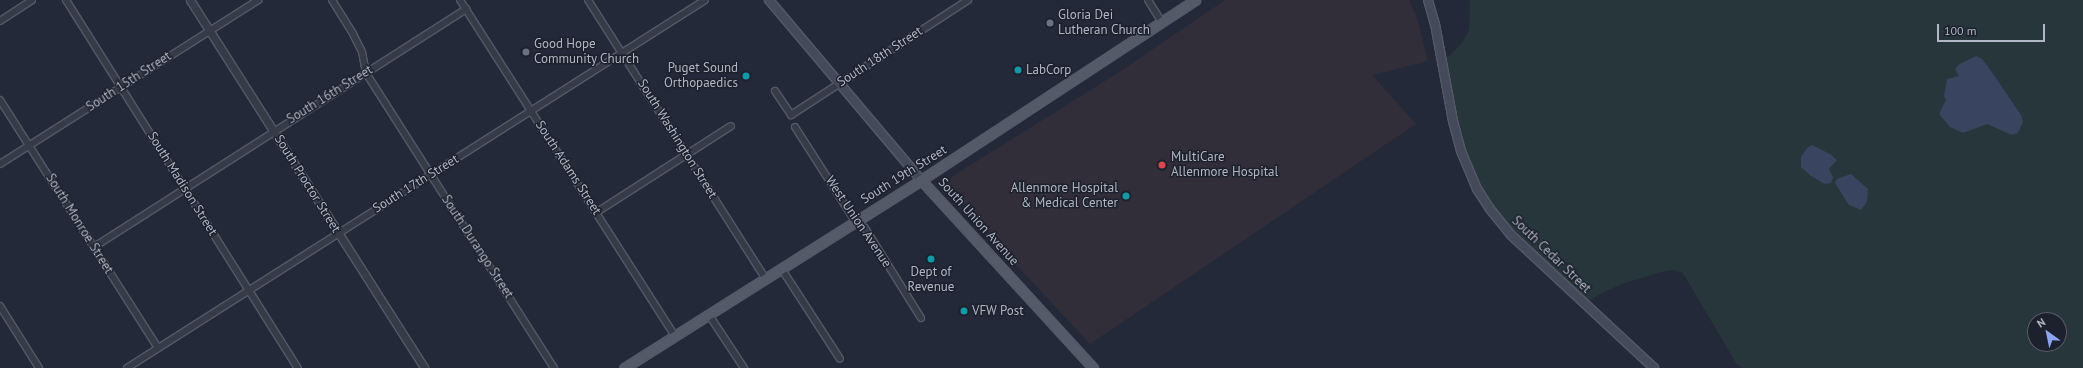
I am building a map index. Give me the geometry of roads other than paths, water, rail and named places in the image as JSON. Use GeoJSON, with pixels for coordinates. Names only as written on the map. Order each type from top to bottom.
{"type":"FeatureCollection","features":[{"type":"Feature","properties":{"kind":"main road","name":"South Union Avenue"},"geometry":{"type":"LineString","coordinates":[[769,0],[922,180],[1092,368]]}},
{"type":"Feature","properties":{"kind":"main road","name":"South 19th Street"},"geometry":{"type":"LineString","coordinates":[[624,368],[922,180],[1195,0]]}},
{"type":"Feature","properties":{"kind":"main road","name":"South Cedar Street"},"geometry":{"type":"LineString","coordinates":[[1428,0],[1435,24],[1455,128],[1461,151],[1477,188],[1490,209],[1511,235],[1654,368]]}},
{"type":"Feature","properties":{"kind":"street"},"geometry":{"type":"LineString","coordinates":[[0,20],[32,0]]}},
{"type":"Feature","properties":{"kind":"street","name":"South Madison Street"},"geometry":{"type":"LineString","coordinates":[[66,0],[298,368]]}},
{"type":"Feature","properties":{"kind":"street","name":"South Proctor Street"},"geometry":{"type":"LineString","coordinates":[[190,0],[424,368]]}},
{"type":"Feature","properties":{"kind":"street","name":"South 15th Street"},"geometry":{"type":"LineString","coordinates":[[0,164],[258,0]]}},
{"type":"Feature","properties":{"kind":"street","name":"South Durango Street"},"geometry":{"type":"LineString","coordinates":[[332,0],[354,34],[362,52],[366,73],[554,368]]}},
{"type":"Feature","properties":{"kind":"street","name":"South Adams Street"},"geometry":{"type":"LineString","coordinates":[[460,0],[674,336]]}},
{"type":"Feature","properties":{"kind":"street","name":"South Washington Street"},"geometry":{"type":"LineString","coordinates":[[588,0],[765,278]]}},
{"type":"Feature","properties":{"kind":"street","name":"South 17th Street"},"geometry":{"type":"LineString","coordinates":[[127,368],[338,232],[705,0]]}},
{"type":"Feature","properties":{"kind":"street","name":"South 18th Street"},"geometry":{"type":"LineString","coordinates":[[775,91],[791,115],[968,0]]}},
{"type":"Feature","properties":{"kind":"street"},"geometry":{"type":"LineString","coordinates":[[1148,0],[1162,22]]}},
{"type":"Feature","properties":{"kind":"street","name":"South 16th Street"},"geometry":{"type":"LineString","coordinates":[[94,247],[466,9]]}},
{"type":"Feature","properties":{"kind":"street","name":"South Monroe Street"},"geometry":{"type":"LineString","coordinates":[[0,100],[158,348]]}},
{"type":"Feature","properties":{"kind":"street"},"geometry":{"type":"LineString","coordinates":[[596,212],[731,126]]}},
{"type":"Feature","properties":{"kind":"street","name":"West Union Avenue"},"geometry":{"type":"LineString","coordinates":[[795,127],[855,221],[865,228],[921,318]]}},
{"type":"Feature","properties":{"kind":"street"},"geometry":{"type":"LineString","coordinates":[[781,268],[840,359]]}},
{"type":"Feature","properties":{"kind":"street"},"geometry":{"type":"LineString","coordinates":[[0,306],[39,368]]}},
{"type":"Feature","properties":{"kind":"street"},"geometry":{"type":"LineString","coordinates":[[709,315],[744,368]]}},
{"type":"Feature","properties":{"kind":"water"},"geometry":{"type":"Polygon","coordinates":[[[1976,56],[1982,59],[1989,68],[2021,115],[2023,122],[2018,133],[2012,135],[1987,124],[1963,133],[1950,127],[1939,114],[1946,100],[1944,96],[1947,79],[1959,76],[1955,69],[1958,65],[1976,56]]]}},
{"type":"Feature","properties":{"kind":"water"},"geometry":{"type":"Polygon","coordinates":[[[1812,145],[1830,154],[1837,160],[1829,169],[1833,177],[1831,183],[1825,184],[1811,176],[1801,167],[1801,157],[1807,148],[1812,145]]]}},
{"type":"Feature","properties":{"kind":"water"},"geometry":{"type":"Polygon","coordinates":[[[1851,174],[1868,189],[1867,202],[1861,210],[1849,205],[1835,183],[1837,179],[1851,174]]]}},
{"type":"Feature","properties":{"kind":"place","name":"Gloria Dei Lutheran Church"},"geometry":{"type":"Point","coordinates":[1050,23]}},
{"type":"Feature","properties":{"kind":"place","name":"Good Hope Community Church"},"geometry":{"type":"Point","coordinates":[526,52]}},
{"type":"Feature","properties":{"kind":"place","name":"LabCorp"},"geometry":{"type":"Point","coordinates":[1018,70]}},
{"type":"Feature","properties":{"kind":"place","name":"Puget Sound Orthopaedics"},"geometry":{"type":"Point","coordinates":[746,76]}},
{"type":"Feature","properties":{"kind":"place","name":"MultiCare Allenmore Hospital"},"geometry":{"type":"Point","coordinates":[1162,165]}},
{"type":"Feature","properties":{"kind":"place","name":"Allenmore Hospital & Medical Center"},"geometry":{"type":"Point","coordinates":[1126,196]}},
{"type":"Feature","properties":{"kind":"place","name":"Dept of Revenue"},"geometry":{"type":"Point","coordinates":[931,259]}},
{"type":"Feature","properties":{"kind":"place","name":"VFW Post"},"geometry":{"type":"Point","coordinates":[964,311]}}]}
